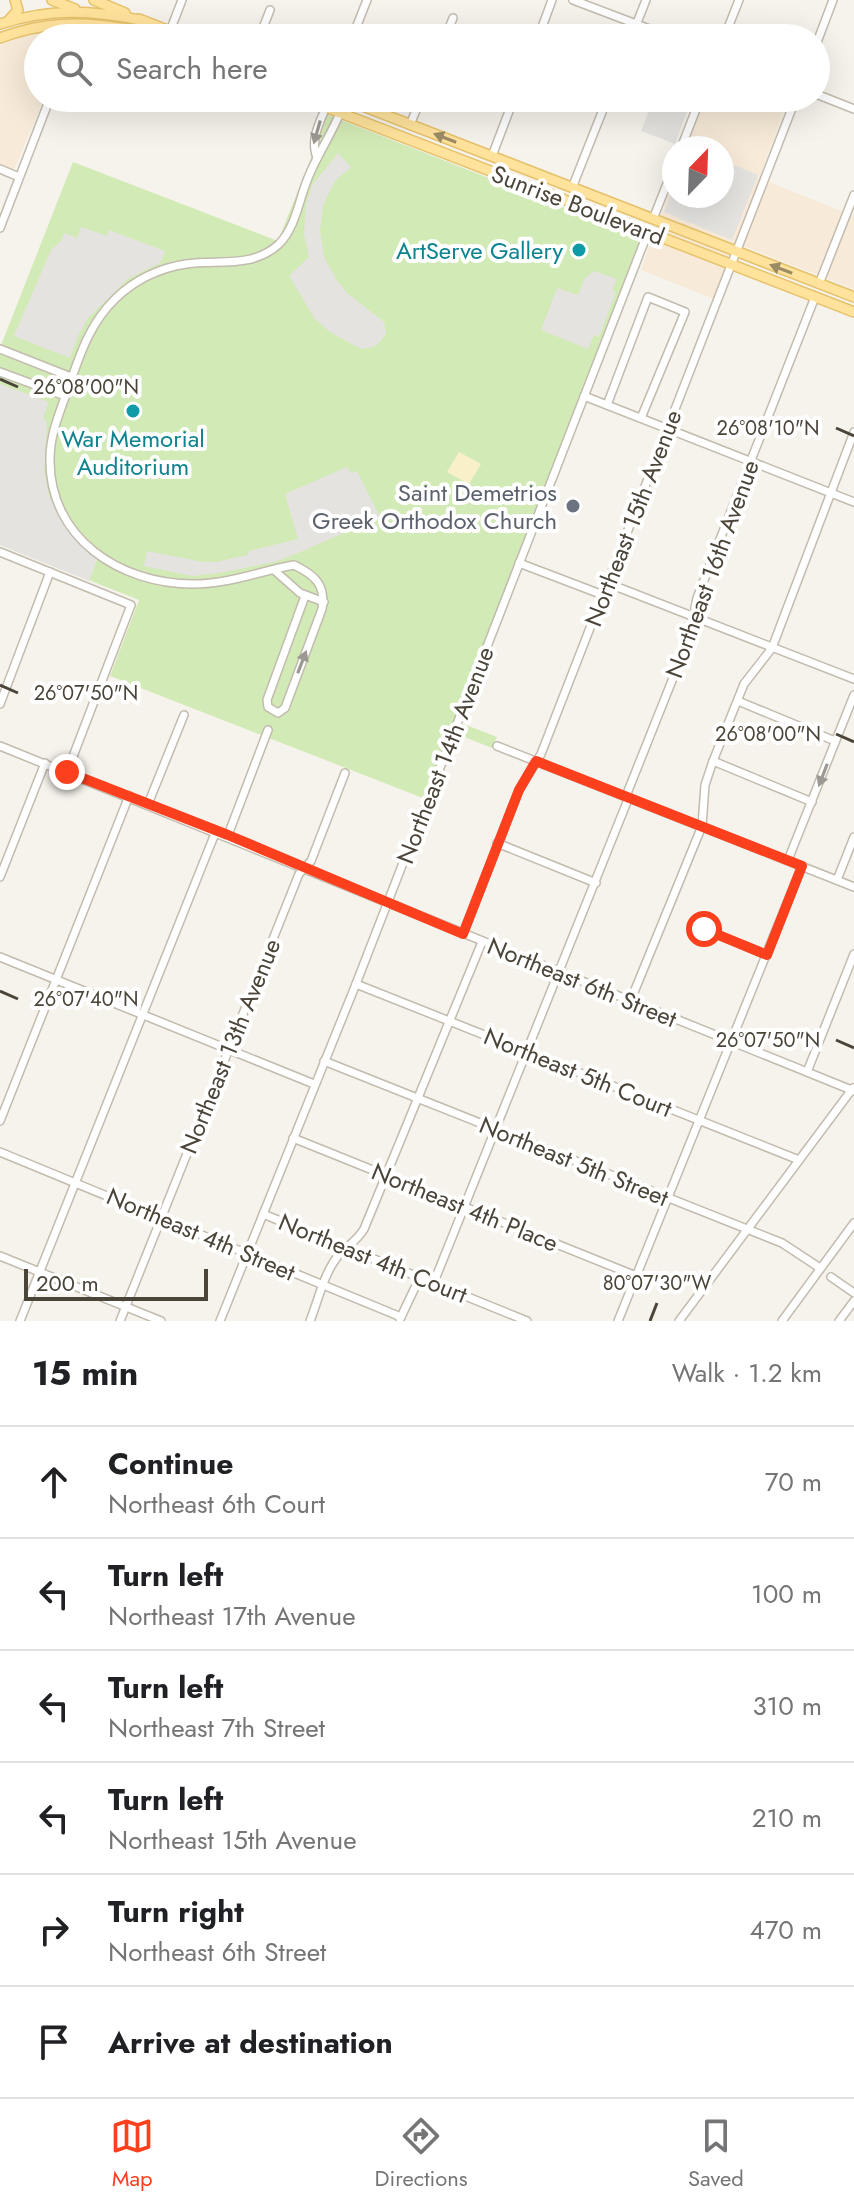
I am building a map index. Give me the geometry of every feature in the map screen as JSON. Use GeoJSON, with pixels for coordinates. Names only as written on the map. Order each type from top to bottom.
{"type":"FeatureCollection","features":[{"type":"Feature","properties":{"kind":"main road"},"geometry":{"type":"LineString","coordinates":[[4,23],[18,10],[15,0]]}},
{"type":"Feature","properties":{"kind":"main road"},"geometry":{"type":"LineString","coordinates":[[52,0],[112,24]]}},
{"type":"Feature","properties":{"kind":"main road"},"geometry":{"type":"LineString","coordinates":[[94,0],[152,24]]}},
{"type":"Feature","properties":{"kind":"main road"},"geometry":{"type":"LineString","coordinates":[[4,23],[39,14],[79,11],[144,21]]}},
{"type":"Feature","properties":{"kind":"main road"},"geometry":{"type":"LineString","coordinates":[[54,24],[90,24]]}},
{"type":"Feature","properties":{"kind":"main road"},"geometry":{"type":"LineString","coordinates":[[0,38],[24,32]]}},
{"type":"Feature","properties":{"kind":"main road","name":"Sunrise Boulevard"},"geometry":{"type":"LineString","coordinates":[[377,112],[854,297]]}},
{"type":"Feature","properties":{"kind":"main road","name":"Sunrise Boulevard"},"geometry":{"type":"LineString","coordinates":[[340,113],[854,312]]}},
{"type":"Feature","properties":{"kind":"main road"},"geometry":{"type":"LineString","coordinates":[[466,162],[492,156]]}},
{"type":"Feature","properties":{"kind":"street"},"geometry":{"type":"LineString","coordinates":[[173,24],[182,0]]}},
{"type":"Feature","properties":{"kind":"street"},"geometry":{"type":"LineString","coordinates":[[358,24],[367,0]]}},
{"type":"Feature","properties":{"kind":"street"},"geometry":{"type":"LineString","coordinates":[[543,24],[552,0]]}},
{"type":"Feature","properties":{"kind":"street"},"geometry":{"type":"LineString","coordinates":[[573,0],[636,24],[646,0]]}},
{"type":"Feature","properties":{"kind":"street"},"geometry":{"type":"LineString","coordinates":[[730,24],[739,0]]}},
{"type":"Feature","properties":{"kind":"street"},"geometry":{"type":"LineString","coordinates":[[824,24],[833,0]]}},
{"type":"Feature","properties":{"kind":"street"},"geometry":{"type":"LineString","coordinates":[[265,24],[272,5]]}},
{"type":"Feature","properties":{"kind":"street"},"geometry":{"type":"LineString","coordinates":[[451,24],[453,18]]}},
{"type":"Feature","properties":{"kind":"street"},"geometry":{"type":"LineString","coordinates":[[830,100],[854,109]]}},
{"type":"Feature","properties":{"kind":"street"},"geometry":{"type":"LineString","coordinates":[[0,228],[45,112]]}},
{"type":"Feature","properties":{"kind":"street"},"geometry":{"type":"LineString","coordinates":[[317,158],[315,135],[324,112]]}},
{"type":"Feature","properties":{"kind":"street"},"geometry":{"type":"LineString","coordinates":[[410,125],[415,112]]}},
{"type":"Feature","properties":{"kind":"street"},"geometry":{"type":"LineString","coordinates":[[492,156],[509,112]]}},
{"type":"Feature","properties":{"kind":"street"},"geometry":{"type":"LineString","coordinates":[[572,188],[602,112]]}},
{"type":"Feature","properties":{"kind":"street"},"geometry":{"type":"LineString","coordinates":[[686,136],[695,112]]}},
{"type":"Feature","properties":{"kind":"street","name":"Northeast 15th Avenue"},"geometry":{"type":"LineString","coordinates":[[463,934],[519,790],[541,754],[791,112]]}},
{"type":"Feature","properties":{"kind":"street"},"geometry":{"type":"LineString","coordinates":[[305,596],[267,700],[268,707],[278,713],[285,708],[324,602],[319,580],[291,565],[225,583],[166,582],[100,558],[82,542],[68,523],[57,498],[51,473],[52,440],[80,350],[92,328],[116,298],[133,284],[159,270],[188,263],[227,264],[259,256],[278,244],[291,225],[317,158],[340,113]]}},
{"type":"Feature","properties":{"kind":"street"},"geometry":{"type":"LineString","coordinates":[[0,169],[19,177]]}},
{"type":"Feature","properties":{"kind":"street"},"geometry":{"type":"LineString","coordinates":[[819,284],[854,195]]}},
{"type":"Feature","properties":{"kind":"street"},"geometry":{"type":"LineString","coordinates":[[653,219],[662,196]]}},
{"type":"Feature","properties":{"kind":"street","name":"Northeast 14th Avenue"},"geometry":{"type":"LineString","coordinates":[[220,1321],[356,984],[648,232]]}},
{"type":"Feature","properties":{"kind":"street"},"geometry":{"type":"LineString","coordinates":[[607,405],[648,297],[685,312],[641,418]]}},
{"type":"Feature","properties":{"kind":"street","name":"Northeast 16th Avenue"},"geometry":{"type":"LineString","coordinates":[[434,1282],[596,883],[697,618],[697,598],[815,297]]}},
{"type":"Feature","properties":{"kind":"street"},"geometry":{"type":"LineString","coordinates":[[0,349],[71,377]]}},
{"type":"Feature","properties":{"kind":"street"},"geometry":{"type":"LineString","coordinates":[[0,372],[65,396]]}},
{"type":"Feature","properties":{"kind":"street"},"geometry":{"type":"LineString","coordinates":[[584,396],[854,502]]}},
{"type":"Feature","properties":{"kind":"street"},"geometry":{"type":"LineString","coordinates":[[630,1002],[702,826],[705,785],[713,761],[744,684],[772,648],[854,432]]}},
{"type":"Feature","properties":{"kind":"street"},"geometry":{"type":"LineString","coordinates":[[0,552],[131,605],[67,772]]}},
{"type":"Feature","properties":{"kind":"street"},"geometry":{"type":"LineString","coordinates":[[519,563],[603,595]]}},
{"type":"Feature","properties":{"kind":"street"},"geometry":{"type":"LineString","coordinates":[[284,580],[291,565]]}},
{"type":"Feature","properties":{"kind":"street"},"geometry":{"type":"LineString","coordinates":[[274,570],[305,596],[324,602]]}},
{"type":"Feature","properties":{"kind":"street"},"geometry":{"type":"LineString","coordinates":[[0,704],[50,572]]}},
{"type":"Feature","properties":{"kind":"street"},"geometry":{"type":"LineString","coordinates":[[607,583],[772,648],[853,676]]}},
{"type":"Feature","properties":{"kind":"street"},"geometry":{"type":"LineString","coordinates":[[788,860],[854,695]]}},
{"type":"Feature","properties":{"kind":"street"},"geometry":{"type":"LineString","coordinates":[[738,701],[835,741]]}},
{"type":"Feature","properties":{"kind":"street"},"geometry":{"type":"LineString","coordinates":[[148,804],[184,715]]}},
{"type":"Feature","properties":{"kind":"street"},"geometry":{"type":"LineString","coordinates":[[228,835],[268,730]]}},
{"type":"Feature","properties":{"kind":"street","name":"Northeast 6th Street"},"geometry":{"type":"LineString","coordinates":[[0,746],[228,835],[482,942],[853,1089]]}},
{"type":"Feature","properties":{"kind":"street"},"geometry":{"type":"LineString","coordinates":[[497,746],[854,887]]}},
{"type":"Feature","properties":{"kind":"street"},"geometry":{"type":"LineString","coordinates":[[713,761],[812,802]]}},
{"type":"Feature","properties":{"kind":"street"},"geometry":{"type":"LineString","coordinates":[[0,877],[45,763]]}},
{"type":"Feature","properties":{"kind":"street","name":"Northeast 13th Avenue"},"geometry":{"type":"LineString","coordinates":[[120,1321],[299,874],[311,861],[345,773]]}},
{"type":"Feature","properties":{"kind":"street"},"geometry":{"type":"LineString","coordinates":[[0,1121],[129,796]]}},
{"type":"Feature","properties":{"kind":"street"},"geometry":{"type":"LineString","coordinates":[[20,1321],[216,831]]}},
{"type":"Feature","properties":{"kind":"street"},"geometry":{"type":"LineString","coordinates":[[837,880],[854,837]]}},
{"type":"Feature","properties":{"kind":"street"},"geometry":{"type":"LineString","coordinates":[[497,843],[596,883]]}},
{"type":"Feature","properties":{"kind":"street"},"geometry":{"type":"LineString","coordinates":[[618,1321],[802,866]]}},
{"type":"Feature","properties":{"kind":"street"},"geometry":{"type":"LineString","coordinates":[[704,929],[767,955]]}},
{"type":"Feature","properties":{"kind":"street"},"geometry":{"type":"LineString","coordinates":[[310,1321],[339,1254],[364,1229],[482,942]]}},
{"type":"Feature","properties":{"kind":"street"},"geometry":{"type":"LineString","coordinates":[[807,1072],[854,954]]}},
{"type":"Feature","properties":{"kind":"street"},"geometry":{"type":"LineString","coordinates":[[0,957],[314,1084]]}},
{"type":"Feature","properties":{"kind":"street","name":"Northeast 5th Court"},"geometry":{"type":"LineString","coordinates":[[356,984],[799,1160]]}},
{"type":"Feature","properties":{"kind":"street","name":"Northeast 5th Street"},"geometry":{"type":"LineString","coordinates":[[324,1061],[782,1243],[820,1268]]}},
{"type":"Feature","properties":{"kind":"street"},"geometry":{"type":"LineString","coordinates":[[679,1321],[853,1089]]}},
{"type":"Feature","properties":{"kind":"street","name":"Northeast 4th Place"},"geometry":{"type":"LineString","coordinates":[[293,1138],[636,1276]]}},
{"type":"Feature","properties":{"kind":"street","name":"Northeast 4th Street"},"geometry":{"type":"LineString","coordinates":[[0,1152],[162,1217],[400,1319]]}},
{"type":"Feature","properties":{"kind":"street","name":"Northeast 4th Court"},"geometry":{"type":"LineString","coordinates":[[263,1214],[527,1321]]}},
{"type":"Feature","properties":{"kind":"street"},"geometry":{"type":"LineString","coordinates":[[782,1321],[854,1223]]}},
{"type":"Feature","properties":{"kind":"street"},"geometry":{"type":"LineString","coordinates":[[0,1256],[161,1321]]}},
{"type":"Feature","properties":{"kind":"street"},"geometry":{"type":"LineString","coordinates":[[400,1319],[420,1277]]}},
{"type":"Feature","properties":{"kind":"street"},"geometry":{"type":"LineString","coordinates":[[831,1277],[854,1293]]}},
{"type":"Feature","properties":{"kind":"street"},"geometry":{"type":"LineString","coordinates":[[839,1321],[854,1301]]}},
{"type":"Feature","properties":{"kind":"shaded area"},"geometry":{"type":"Polygon","coordinates":[[[23,36],[24,112],[38,112],[14,170],[0,165],[0,45],[23,36]]]}},
{"type":"Feature","properties":{"kind":"shaded area"},"geometry":{"type":"Polygon","coordinates":[[[648,112],[687,112],[678,136],[662,136],[662,139],[641,131],[648,112]]]}},
{"type":"Feature","properties":{"kind":"shaded area"},"geometry":{"type":"Polygon","coordinates":[[[699,112],[784,112],[759,178],[854,216],[854,289],[735,243],[714,299],[641,270],[664,208],[734,208],[734,136],[690,136],[699,112]]]}},
{"type":"Feature","properties":{"kind":"shaded area"},"geometry":{"type":"Polygon","coordinates":[[[338,153],[351,167],[335,181],[323,205],[320,231],[324,257],[338,282],[348,294],[384,322],[386,333],[381,341],[374,347],[361,349],[330,332],[315,319],[289,276],[309,257],[304,234],[306,204],[313,184],[338,153]]]}},
{"type":"Feature","properties":{"kind":"shaded area"},"geometry":{"type":"Polygon","coordinates":[[[734,165],[758,175],[732,240],[664,212],[666,208],[734,208],[734,165]]]}},
{"type":"Feature","properties":{"kind":"shaded area"},"geometry":{"type":"Polygon","coordinates":[[[81,227],[107,236],[109,230],[165,251],[160,263],[129,278],[88,318],[70,358],[14,336],[51,250],[61,241],[64,233],[77,238],[81,227]]]}},
{"type":"Feature","properties":{"kind":"shaded area"},"geometry":{"type":"Polygon","coordinates":[[[594,271],[617,279],[612,290],[616,292],[599,337],[594,335],[588,349],[541,330],[557,288],[578,295],[585,278],[594,271]]]}},
{"type":"Feature","properties":{"kind":"shaded area"},"geometry":{"type":"Polygon","coordinates":[[[0,384],[49,402],[43,418],[47,422],[44,471],[49,496],[77,542],[97,560],[89,581],[0,545],[0,384]]]}},
{"type":"Feature","properties":{"kind":"shaded area"},"geometry":{"type":"Polygon","coordinates":[[[347,467],[351,473],[357,471],[380,517],[274,562],[192,576],[144,566],[147,551],[216,562],[298,539],[285,494],[347,467]]]}},
{"type":"Feature","properties":{"kind":"green space"},"geometry":{"type":"Polygon","coordinates":[[[328,115],[637,236],[639,246],[423,798],[110,676],[139,600],[0,545],[0,348],[73,162],[278,241],[328,115]]]}},
{"type":"Feature","properties":{"kind":"green space"},"geometry":{"type":"Polygon","coordinates":[[[461,723],[497,737],[492,748],[457,734],[461,723]]]}},
{"type":"Feature","properties":{"kind":"sand"},"geometry":{"type":"Polygon","coordinates":[[[459,452],[481,464],[469,484],[447,472],[459,452]]]}},
{"type":"Feature","properties":{"kind":"place","name":"ArtServe Gallery"},"geometry":{"type":"Point","coordinates":[579,250]}},
{"type":"Feature","properties":{"kind":"place","name":"War Memorial Auditorium"},"geometry":{"type":"Point","coordinates":[133,411]}},
{"type":"Feature","properties":{"kind":"place","name":"Saint Demetrios Greek Orthodox Church"},"geometry":{"type":"Point","coordinates":[573,506]}},
{"type":"Feature","properties":{"kind":"route"},"geometry":{"type":"LineString","coordinates":[[67,772],[228,835],[463,934],[519,790],[536,761],[802,866],[767,955],[704,929]]}}]}
